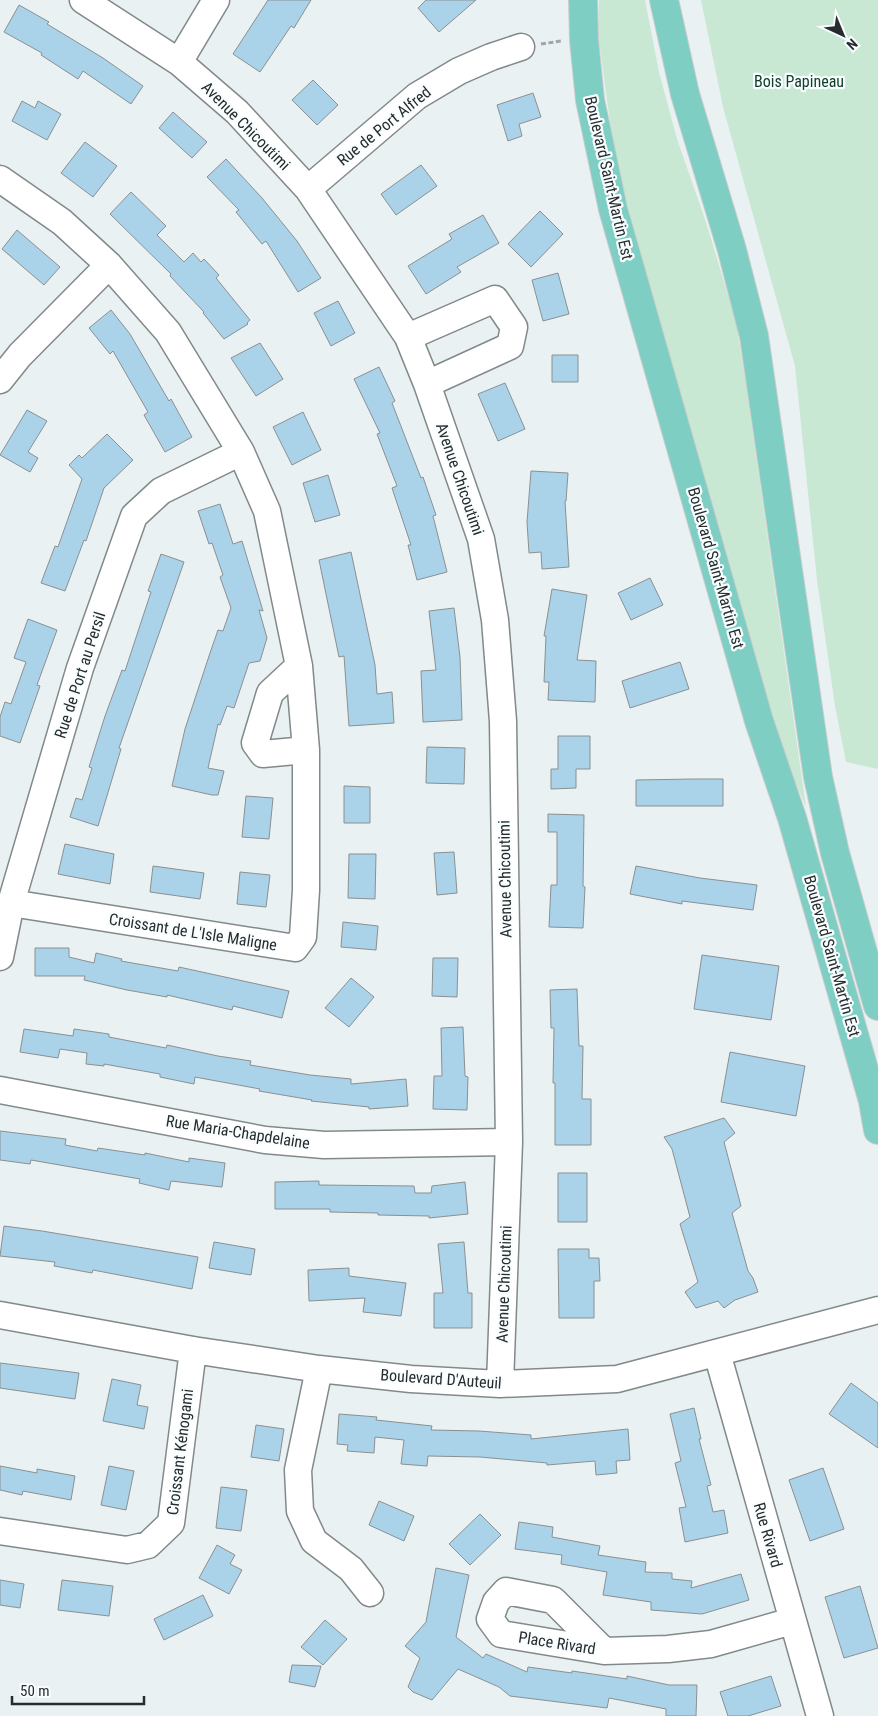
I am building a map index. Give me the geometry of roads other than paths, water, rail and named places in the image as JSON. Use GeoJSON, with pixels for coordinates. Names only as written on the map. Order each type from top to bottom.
{"type":"FeatureCollection","features":[{"type":"Feature","properties":{"kind":"main road","name":"Boulevard Saint-Martin Est"},"geometry":{"type":"LineString","coordinates":[[583,0],[584,40],[590,100],[613,209],[759,721],[792,818],[874,1101],[878,1130]]}},
{"type":"Feature","properties":{"kind":"main road","name":"Boulevard Saint-Martin Est"},"geometry":{"type":"LineString","coordinates":[[664,0],[685,94],[732,250],[754,336],[818,777],[834,853],[878,1006]]}},
{"type":"Feature","properties":{"kind":"main road"},"geometry":{"type":"LineString","coordinates":[[835,969],[865,960]]}},
{"type":"Feature","properties":{"kind":"street","name":"Avenue Chicoutimi"},"geometry":{"type":"LineString","coordinates":[[83,0],[180,62],[237,112],[308,189],[408,337],[427,384],[481,539],[495,620],[503,721],[509,1142],[500,1384]]}},
{"type":"Feature","properties":{"kind":"street"},"geometry":{"type":"LineString","coordinates":[[180,62],[216,0]]}},
{"type":"Feature","properties":{"kind":"street","name":"Rue de Port Alfred"},"geometry":{"type":"LineString","coordinates":[[308,189],[417,96],[459,71],[491,57],[521,47]]}},
{"type":"Feature","properties":{"kind":"street","name":"Croissant de L'Isle Maligne"},"geometry":{"type":"LineString","coordinates":[[0,179],[62,222],[109,265],[168,332],[241,452],[267,511],[299,666],[306,750],[306,890],[303,937],[295,948],[11,903]]}},
{"type":"Feature","properties":{"kind":"street"},"geometry":{"type":"LineString","coordinates":[[0,380],[20,355],[109,265]]}},
{"type":"Feature","properties":{"kind":"street"},"geometry":{"type":"LineString","coordinates":[[408,337],[495,299],[514,327],[510,346],[427,384]]}},
{"type":"Feature","properties":{"kind":"street","name":"Rue de Port au Persil"},"geometry":{"type":"LineString","coordinates":[[0,957],[11,903],[80,668],[134,516],[161,491],[241,452]]}},
{"type":"Feature","properties":{"kind":"street"},"geometry":{"type":"LineString","coordinates":[[299,666],[270,693],[256,743],[263,754],[306,750]]}},
{"type":"Feature","properties":{"kind":"street","name":"Rue Maria-Chapdelaine"},"geometry":{"type":"LineString","coordinates":[[0,1090],[264,1140],[324,1145],[509,1142]]}},
{"type":"Feature","properties":{"kind":"street","name":"Boulevard D'Auteuil"},"geometry":{"type":"LineString","coordinates":[[0,1315],[193,1350],[319,1370],[411,1379],[500,1384],[617,1379],[878,1310]]}},
{"type":"Feature","properties":{"kind":"street","name":"Croissant Kénogami"},"geometry":{"type":"LineString","coordinates":[[0,1531],[127,1550],[148,1545],[171,1523],[193,1350]]}},
{"type":"Feature","properties":{"kind":"street","name":"Rue Rivard"},"geometry":{"type":"LineString","coordinates":[[716,1353],[820,1716]]}},
{"type":"Feature","properties":{"kind":"street"},"geometry":{"type":"LineString","coordinates":[[319,1370],[298,1470],[300,1511],[314,1541],[351,1569],[370,1593]]}},
{"type":"Feature","properties":{"kind":"street","name":"Place Rivard"},"geometry":{"type":"LineString","coordinates":[[604,1651],[668,1649],[711,1644],[792,1621]]}},
{"type":"Feature","properties":{"kind":"park label","name":"Bois Papineau"},"geometry":{"type":"Point","coordinates":[799,81]}}]}
